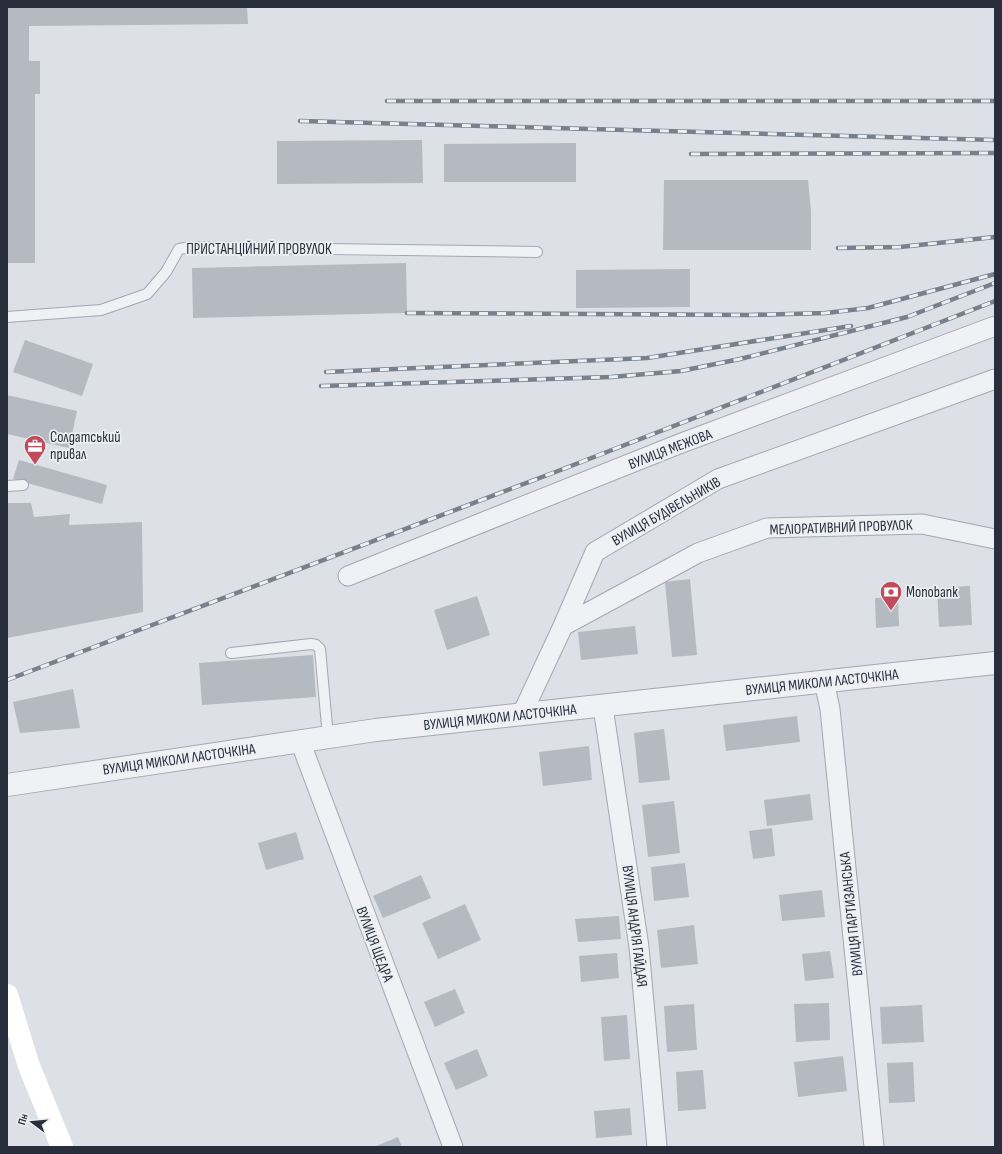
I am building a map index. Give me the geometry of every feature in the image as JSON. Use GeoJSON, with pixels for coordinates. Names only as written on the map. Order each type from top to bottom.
{"type":"FeatureCollection","features":[{"type":"Feature","properties":{"kind":"main road"},"geometry":{"type":"LineString","coordinates":[[7,995],[29,1066],[62,1147]]}},
{"type":"Feature","properties":{"kind":"street","name":"ВУЛИЦЯ МЕЖОВА"},"geometry":{"type":"LineString","coordinates":[[348,576],[680,444],[995,326]]}},
{"type":"Feature","properties":{"kind":"street","name":"ВУЛИЦЯ БУДІВЕЛЬНИКІВ"},"geometry":{"type":"LineString","coordinates":[[522,714],[596,552],[718,479],[995,379]]}},
{"type":"Feature","properties":{"kind":"street","name":"МЕЛІОРАТИВНИЙ ПРОВУЛОК"},"geometry":{"type":"LineString","coordinates":[[563,626],[698,553],[767,528],[922,524],[995,539]]}},
{"type":"Feature","properties":{"kind":"street","name":"ВУЛИЦЯ МИКОЛИ ЛАСТОЧКІНА"},"geometry":{"type":"LineString","coordinates":[[7,785],[376,730],[995,663]]}},
{"type":"Feature","properties":{"kind":"street","name":"ВУЛИЦЯ ПАРТИЗАНСЬКА"},"geometry":{"type":"LineString","coordinates":[[824,681],[831,725],[874,1147]]}},
{"type":"Feature","properties":{"kind":"street","name":"ВУЛИЦЯ АНДРІЯ ГАЙДАЯ"},"geometry":{"type":"LineString","coordinates":[[603,706],[639,946],[657,1147]]}},
{"type":"Feature","properties":{"kind":"street","name":"ВУЛИЦЯ ЩЕДРА"},"geometry":{"type":"LineString","coordinates":[[300,741],[348,874],[453,1147]]}},
{"type":"Feature","properties":{"kind":"lane","name":"ПРИСТАНЦІЙНИЙ ПРОВУЛОК"},"geometry":{"type":"LineString","coordinates":[[7,318],[101,310],[146,294],[166,272],[179,249],[192,247],[537,252]]}},
{"type":"Feature","properties":{"kind":"lane"},"geometry":{"type":"LineString","coordinates":[[7,486],[23,485]]}},
{"type":"Feature","properties":{"kind":"lane"},"geometry":{"type":"LineString","coordinates":[[231,653],[311,644],[316,645],[320,649],[328,737]]}},
{"type":"Feature","properties":{"kind":"building"},"geometry":{"type":"Polygon","coordinates":[[[7,7],[247,7],[248,24],[29,26],[29,61],[40,61],[40,94],[35,94],[35,263],[7,263],[7,7]]]}},
{"type":"Feature","properties":{"kind":"building"},"geometry":{"type":"Polygon","coordinates":[[[422,140],[423,183],[277,184],[277,141],[422,140]]]}},
{"type":"Feature","properties":{"kind":"building"},"geometry":{"type":"Polygon","coordinates":[[[576,143],[576,182],[444,182],[444,144],[576,143]]]}},
{"type":"Feature","properties":{"kind":"building"},"geometry":{"type":"Polygon","coordinates":[[[664,180],[808,180],[811,211],[811,250],[663,250],[664,180]]]}},
{"type":"Feature","properties":{"kind":"building"},"geometry":{"type":"Polygon","coordinates":[[[406,263],[407,313],[193,318],[192,268],[406,263]]]}},
{"type":"Feature","properties":{"kind":"building"},"geometry":{"type":"Polygon","coordinates":[[[690,269],[690,307],[576,308],[576,270],[690,269]]]}},
{"type":"Feature","properties":{"kind":"building"},"geometry":{"type":"Polygon","coordinates":[[[25,340],[93,364],[82,396],[13,372],[25,340]]]}},
{"type":"Feature","properties":{"kind":"building"},"geometry":{"type":"Polygon","coordinates":[[[7,395],[77,411],[69,448],[7,434],[7,395]]]}},
{"type":"Feature","properties":{"kind":"building"},"geometry":{"type":"Polygon","coordinates":[[[19,460],[107,485],[102,504],[13,479],[19,460]]]}},
{"type":"Feature","properties":{"kind":"building"},"geometry":{"type":"Polygon","coordinates":[[[7,503],[31,503],[34,517],[70,514],[69,525],[142,522],[143,612],[7,638],[7,503]]]}},
{"type":"Feature","properties":{"kind":"building"},"geometry":{"type":"Polygon","coordinates":[[[690,579],[697,655],[672,657],[665,582],[690,579]]]}},
{"type":"Feature","properties":{"kind":"building"},"geometry":{"type":"Polygon","coordinates":[[[970,586],[972,625],[939,627],[937,588],[970,586]]]}},
{"type":"Feature","properties":{"kind":"building"},"geometry":{"type":"Polygon","coordinates":[[[477,596],[490,635],[447,650],[434,610],[477,596]]]}},
{"type":"Feature","properties":{"kind":"building"},"geometry":{"type":"Polygon","coordinates":[[[898,597],[899,626],[876,628],[875,598],[898,597]]]}},
{"type":"Feature","properties":{"kind":"building"},"geometry":{"type":"Polygon","coordinates":[[[635,626],[638,654],[581,660],[578,632],[635,626]]]}},
{"type":"Feature","properties":{"kind":"building"},"geometry":{"type":"Polygon","coordinates":[[[313,655],[316,697],[202,705],[199,663],[313,655]]]}},
{"type":"Feature","properties":{"kind":"building"},"geometry":{"type":"Polygon","coordinates":[[[73,689],[80,728],[20,733],[13,702],[73,689]]]}},
{"type":"Feature","properties":{"kind":"building"},"geometry":{"type":"Polygon","coordinates":[[[797,716],[800,742],[726,751],[723,725],[797,716]]]}},
{"type":"Feature","properties":{"kind":"building"},"geometry":{"type":"Polygon","coordinates":[[[664,729],[670,780],[639,783],[634,733],[664,729]]]}},
{"type":"Feature","properties":{"kind":"building"},"geometry":{"type":"Polygon","coordinates":[[[589,746],[592,780],[543,786],[539,752],[589,746]]]}},
{"type":"Feature","properties":{"kind":"building"},"geometry":{"type":"Polygon","coordinates":[[[810,794],[813,820],[767,826],[764,800],[810,794]]]}},
{"type":"Feature","properties":{"kind":"building"},"geometry":{"type":"Polygon","coordinates":[[[674,801],[680,853],[648,857],[642,805],[674,801]]]}},
{"type":"Feature","properties":{"kind":"building"},"geometry":{"type":"Polygon","coordinates":[[[772,828],[775,856],[753,859],[749,831],[772,828]]]}},
{"type":"Feature","properties":{"kind":"building"},"geometry":{"type":"Polygon","coordinates":[[[296,832],[304,859],[266,870],[258,843],[296,832]]]}},
{"type":"Feature","properties":{"kind":"building"},"geometry":{"type":"Polygon","coordinates":[[[685,863],[689,897],[654,901],[651,867],[685,863]]]}},
{"type":"Feature","properties":{"kind":"building"},"geometry":{"type":"Polygon","coordinates":[[[421,875],[431,898],[383,918],[373,896],[421,875]]]}},
{"type":"Feature","properties":{"kind":"building"},"geometry":{"type":"Polygon","coordinates":[[[822,890],[825,917],[782,921],[779,895],[822,890]]]}},
{"type":"Feature","properties":{"kind":"building"},"geometry":{"type":"Polygon","coordinates":[[[465,904],[481,940],[438,959],[422,923],[465,904]]]}},
{"type":"Feature","properties":{"kind":"building"},"geometry":{"type":"Polygon","coordinates":[[[619,916],[621,939],[578,942],[575,919],[619,916]]]}},
{"type":"Feature","properties":{"kind":"building"},"geometry":{"type":"Polygon","coordinates":[[[694,925],[698,964],[661,968],[657,930],[694,925]]]}},
{"type":"Feature","properties":{"kind":"building"},"geometry":{"type":"Polygon","coordinates":[[[830,951],[834,978],[805,981],[802,954],[830,951]]]}},
{"type":"Feature","properties":{"kind":"building"},"geometry":{"type":"Polygon","coordinates":[[[617,953],[619,978],[581,982],[579,956],[617,953]]]}},
{"type":"Feature","properties":{"kind":"building"},"geometry":{"type":"Polygon","coordinates":[[[455,989],[465,1013],[435,1027],[424,1002],[455,989]]]}},
{"type":"Feature","properties":{"kind":"building"},"geometry":{"type":"Polygon","coordinates":[[[829,1003],[830,1040],[796,1042],[794,1004],[829,1003]]]}},
{"type":"Feature","properties":{"kind":"building"},"geometry":{"type":"Polygon","coordinates":[[[694,1004],[697,1050],[667,1052],[664,1006],[694,1004]]]}},
{"type":"Feature","properties":{"kind":"building"},"geometry":{"type":"Polygon","coordinates":[[[922,1005],[924,1042],[882,1044],[880,1007],[922,1005]]]}},
{"type":"Feature","properties":{"kind":"building"},"geometry":{"type":"Polygon","coordinates":[[[627,1015],[630,1059],[604,1061],[601,1017],[627,1015]]]}},
{"type":"Feature","properties":{"kind":"building"},"geometry":{"type":"Polygon","coordinates":[[[477,1049],[488,1076],[456,1090],[444,1063],[477,1049]]]}},
{"type":"Feature","properties":{"kind":"building"},"geometry":{"type":"Polygon","coordinates":[[[843,1056],[847,1091],[798,1097],[794,1062],[843,1056]]]}},
{"type":"Feature","properties":{"kind":"building"},"geometry":{"type":"Polygon","coordinates":[[[913,1062],[915,1102],[889,1103],[887,1063],[913,1062]]]}},
{"type":"Feature","properties":{"kind":"building"},"geometry":{"type":"Polygon","coordinates":[[[703,1070],[706,1109],[678,1111],[676,1072],[703,1070]]]}},
{"type":"Feature","properties":{"kind":"building"},"geometry":{"type":"Polygon","coordinates":[[[630,1108],[632,1135],[596,1138],[594,1111],[630,1108]]]}},
{"type":"Feature","properties":{"kind":"building"},"geometry":{"type":"Polygon","coordinates":[[[398,1137],[402,1147],[374,1147],[398,1137]]]}},
{"type":"Feature","properties":{"kind":"railway"},"geometry":{"type":"LineString","coordinates":[[387,101],[995,101]]}},
{"type":"Feature","properties":{"kind":"railway"},"geometry":{"type":"LineString","coordinates":[[300,121],[995,140]]}},
{"type":"Feature","properties":{"kind":"railway"},"geometry":{"type":"LineString","coordinates":[[691,154],[995,153]]}},
{"type":"Feature","properties":{"kind":"railway"},"geometry":{"type":"LineString","coordinates":[[838,248],[900,247],[995,237]]}},
{"type":"Feature","properties":{"kind":"railway"},"geometry":{"type":"LineString","coordinates":[[407,313],[749,315],[826,313],[868,308],[995,274]]}},
{"type":"Feature","properties":{"kind":"railway"},"geometry":{"type":"LineString","coordinates":[[321,386],[611,377],[681,371],[740,359],[907,317],[995,283]]}},
{"type":"Feature","properties":{"kind":"railway"},"geometry":{"type":"LineString","coordinates":[[7,680],[558,471],[995,301]]}},
{"type":"Feature","properties":{"kind":"railway"},"geometry":{"type":"LineString","coordinates":[[326,372],[647,358],[851,326]]}},
{"type":"Feature","properties":{"kind":"place","name":"Солдатський привал"},"geometry":{"type":"Point","coordinates":[35,466]}},
{"type":"Feature","properties":{"kind":"place","name":"Monobank"},"geometry":{"type":"Point","coordinates":[891,612]}}]}
